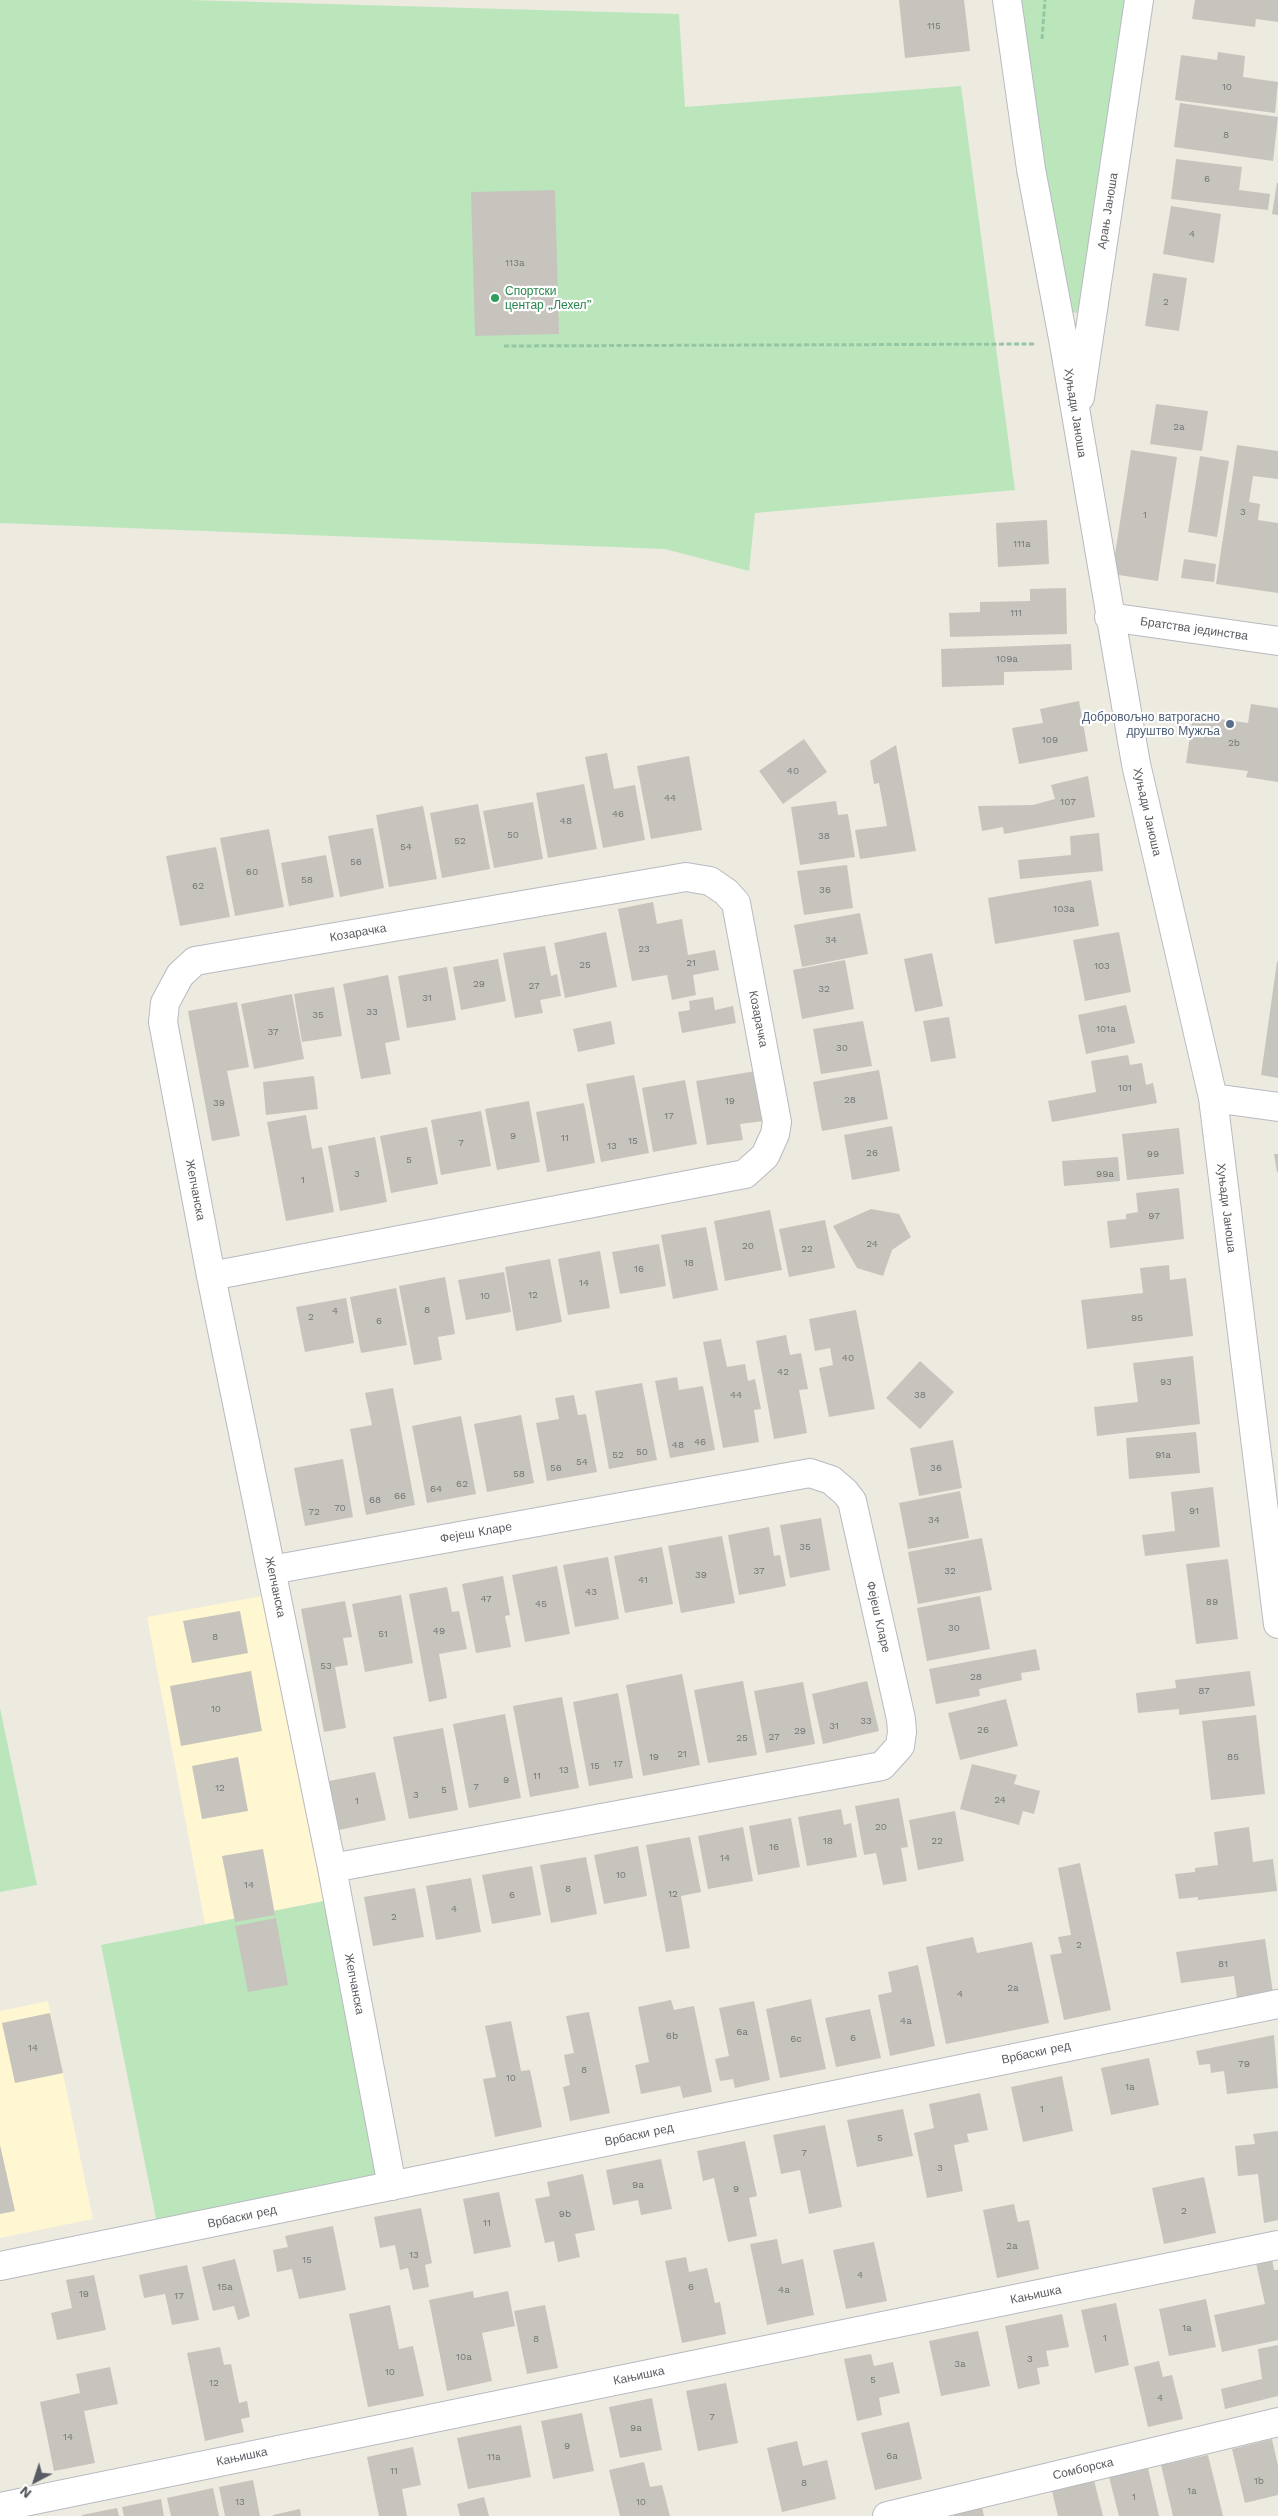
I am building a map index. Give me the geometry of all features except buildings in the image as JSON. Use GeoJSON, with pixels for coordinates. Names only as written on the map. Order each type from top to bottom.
{"type":"FeatureCollection","features":[{"type":"Feature","properties":{"kind":"street","name":"Хуњади Јаноша"},"geometry":{"type":"LineString","coordinates":[[1007,0],[1030,169],[1064,344],[1109,617],[1136,764],[1213,1098],[1278,1624]]}},
{"type":"Feature","properties":{"kind":"street","name":"Арањ Јаноша"},"geometry":{"type":"LineString","coordinates":[[1076,422],[1139,0]]}},
{"type":"Feature","properties":{"kind":"street","name":"Братства јединства"},"geometry":{"type":"LineString","coordinates":[[1109,617],[1278,640]]}},
{"type":"Feature","properties":{"kind":"street","name":"Козарачка"},"geometry":{"type":"LineString","coordinates":[[170,989],[180,975],[195,961],[686,877],[702,878],[717,885],[736,903],[777,1122],[775,1134],[765,1156],[745,1174],[211,1276]]}},
{"type":"Feature","properties":{"kind":"street","name":"Жепчанска"},"geometry":{"type":"LineString","coordinates":[[170,989],[165,1002],[163,1022],[211,1276],[332,1868],[392,2186]]}},
{"type":"Feature","properties":{"kind":"street"},"geometry":{"type":"LineString","coordinates":[[1213,1098],[1278,1107]]}},
{"type":"Feature","properties":{"kind":"street","name":"Фејеш Кларе"},"geometry":{"type":"LineString","coordinates":[[271,1570],[810,1473],[831,1480],[852,1501],[901,1719],[900,1746],[882,1766],[332,1868]]}},
{"type":"Feature","properties":{"kind":"street","name":"Врбаски ред"},"geometry":{"type":"LineString","coordinates":[[0,2266],[1278,2004]]}},
{"type":"Feature","properties":{"kind":"street","name":"Кањишка"},"geometry":{"type":"LineString","coordinates":[[0,2507],[1278,2245]]}},
{"type":"Feature","properties":{"kind":"street","name":"Сомборска"},"geometry":{"type":"LineString","coordinates":[[887,2516],[1278,2422]]}},
{"type":"Feature","properties":{"kind":"path"},"geometry":{"type":"LineString","coordinates":[[504,346],[1064,344]]}},
{"type":"Feature","properties":{"kind":"shaded area"},"geometry":{"type":"Polygon","coordinates":[[[273,1594],[329,1900],[205,1924],[147,1617],[273,1594]]]}},
{"type":"Feature","properties":{"kind":"shaded area"},"geometry":{"type":"Polygon","coordinates":[[[48,2001],[93,2219],[0,2238],[0,2011],[48,2001]]]}},
{"type":"Feature","properties":{"kind":"green space","name":"Спортски центар „Лехел”"},"geometry":{"type":"Polygon","coordinates":[[[0,0],[189,0],[679,14],[685,107],[961,86],[1015,490],[755,513],[749,571],[665,549],[0,523],[0,0]]]}},
{"type":"Feature","properties":{"kind":"green space"},"geometry":{"type":"Polygon","coordinates":[[[1016,0],[1133,0],[1083,311],[1076,313],[1065,310],[1016,0]]]}},
{"type":"Feature","properties":{"kind":"green space"},"geometry":{"type":"Polygon","coordinates":[[[0,1708],[37,1885],[0,1892],[0,1708]]]}},
{"type":"Feature","properties":{"kind":"green space"},"geometry":{"type":"Polygon","coordinates":[[[329,1900],[385,2177],[157,2223],[101,1945],[329,1900]]]}},
{"type":"Feature","properties":{"kind":"place","name":"Спортски центар „Лехел”"},"geometry":{"type":"Point","coordinates":[495,298]}},
{"type":"Feature","properties":{"kind":"place","name":"Добровољно ватрогасно друштво Мужља"},"geometry":{"type":"Point","coordinates":[1230,724]}}]}
